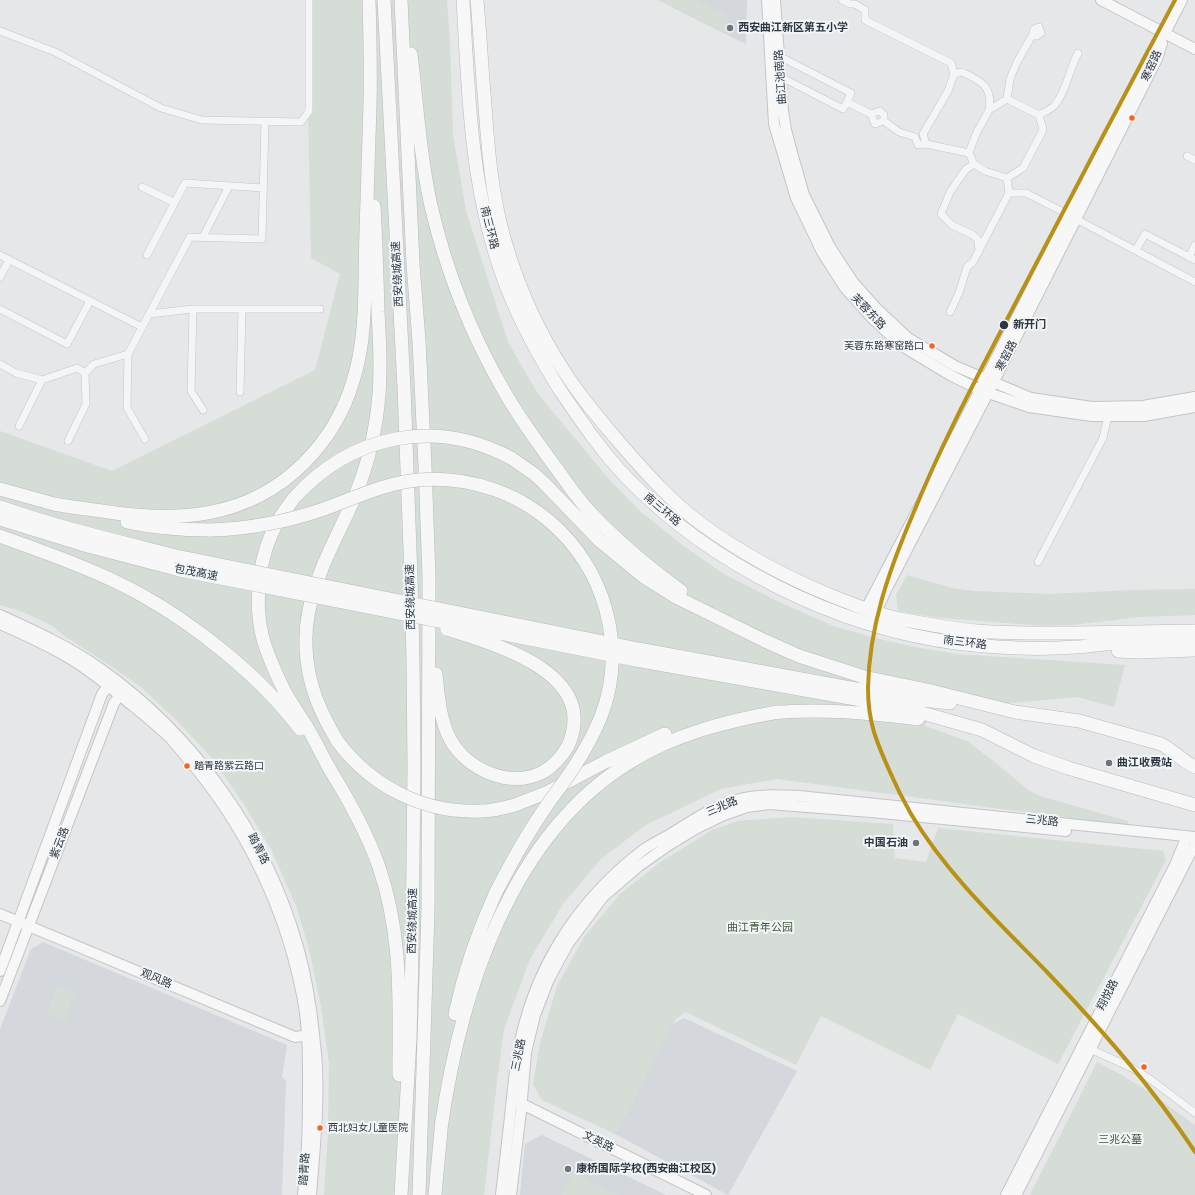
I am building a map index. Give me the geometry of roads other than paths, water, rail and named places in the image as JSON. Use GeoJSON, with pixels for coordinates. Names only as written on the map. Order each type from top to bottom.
{"type":"FeatureCollection","features":[{"type":"Feature","properties":{"kind":"highway"},"geometry":{"type":"LineString","coordinates":[[369,0],[370,102],[380,351],[379,388],[371,449],[359,486],[324,565],[314,592],[306,634],[307,660],[314,690],[320,710],[338,742],[371,776],[391,790],[418,802],[448,810],[472,812],[492,810],[515,805],[548,792],[605,762],[665,735],[682,729],[727,718],[778,712],[829,710],[864,712],[972,726]]}},
{"type":"Feature","properties":{"kind":"highway","name":"西安绕城高速"},"geometry":{"type":"LineString","coordinates":[[384,0],[406,426],[413,660],[414,766],[412,969],[410,1039],[400,1195]]}},
{"type":"Feature","properties":{"kind":"highway","name":"西安绕城高速"},"geometry":{"type":"LineString","coordinates":[[401,0],[412,241],[425,466],[429,596],[428,910],[419,1195]]}},
{"type":"Feature","properties":{"kind":"highway"},"geometry":{"type":"LineString","coordinates":[[405,0],[418,132],[431,207],[446,260],[455,284],[474,333],[492,369],[504,392],[534,438],[588,510],[651,569],[682,592],[728,622]]}},
{"type":"Feature","properties":{"kind":"highway","name":"南三环路"},"geometry":{"type":"LineString","coordinates":[[463,0],[474,154],[482,204],[496,256],[512,300],[522,324],[544,364],[582,422],[607,455],[644,495],[686,530],[720,555],[766,581],[810,602],[867,623],[905,633],[953,642],[1003,647],[1077,647],[1195,631]]}},
{"type":"Feature","properties":{"kind":"highway","name":"南三环路"},"geometry":{"type":"LineString","coordinates":[[477,0],[488,158],[503,235],[527,302],[558,361],[582,398],[647,474],[668,495],[699,522],[741,551],[778,572],[871,611],[956,629],[979,631],[1079,633],[1195,640]]}},
{"type":"Feature","properties":{"kind":"highway"},"geometry":{"type":"LineString","coordinates":[[56,504],[145,516],[178,517],[214,512],[245,503],[270,489],[291,475],[318,448],[334,426],[349,395],[354,380],[360,351],[364,295],[370,102]]}},
{"type":"Feature","properties":{"kind":"highway"},"geometry":{"type":"LineString","coordinates":[[400,1195],[400,995],[399,966],[394,922],[383,879],[373,851],[355,812],[282,686],[267,650],[258,609],[259,590],[264,558],[272,533],[277,522],[294,498],[318,474],[353,452],[367,446],[392,440],[422,436],[446,437],[478,444],[511,458],[534,474],[599,540],[644,577],[676,597],[799,656],[864,677],[927,690],[1005,710]]}},
{"type":"Feature","properties":{"kind":"highway"},"geometry":{"type":"LineString","coordinates":[[0,489],[132,524],[168,528],[210,530],[244,528],[283,521],[320,510],[381,488],[404,482],[449,480],[480,485],[510,496],[530,507],[548,520],[564,535],[575,548],[592,574],[608,617],[612,648],[610,688],[604,711],[589,743],[526,836],[496,892],[474,947],[457,1008],[449,1050],[435,1195]]}},
{"type":"Feature","properties":{"kind":"highway"},"geometry":{"type":"LineString","coordinates":[[0,507],[101,538],[176,556],[399,602],[508,622],[637,655],[901,707],[972,726],[994,735],[1034,756],[1052,763],[1195,805]]}},
{"type":"Feature","properties":{"kind":"highway","name":"包茂高速"},"geometry":{"type":"LineString","coordinates":[[0,519],[88,546],[180,570],[396,613]]}},
{"type":"Feature","properties":{"kind":"highway"},"geometry":{"type":"LineString","coordinates":[[0,536],[73,563],[108,578],[137,593],[182,621],[227,655],[264,689],[298,726],[332,773]]}},
{"type":"Feature","properties":{"kind":"highway"},"geometry":{"type":"LineString","coordinates":[[396,613],[479,640],[508,650],[527,659],[545,671],[561,685],[566,691],[573,707],[574,724],[568,746],[557,761],[547,769],[532,776],[520,778],[501,777],[490,774],[475,766],[462,754],[450,738],[442,714],[435,668],[429,596]]}},
{"type":"Feature","properties":{"kind":"highway"},"geometry":{"type":"LineString","coordinates":[[396,613],[514,635],[637,655],[923,700],[1079,721],[1161,744],[1195,768]]}},
{"type":"Feature","properties":{"kind":"highway"},"geometry":{"type":"LineString","coordinates":[[1079,633],[1151,624],[1195,622]]}},
{"type":"Feature","properties":{"kind":"highway"},"geometry":{"type":"LineString","coordinates":[[1077,647],[1088,650],[1138,652],[1195,650]]}},
{"type":"Feature","properties":{"kind":"highway"},"geometry":{"type":"LineString","coordinates":[[441,1128],[446,1089],[453,1055],[462,1018],[474,980],[491,938],[518,884],[536,854],[555,827],[578,802],[597,786],[619,769],[649,751],[667,742],[694,732],[760,715],[778,712]]}},
{"type":"Feature","properties":{"kind":"street"},"geometry":{"type":"LineString","coordinates":[[0,31],[55,52],[161,108],[202,120],[301,122],[309,111],[309,0]]}},
{"type":"Feature","properties":{"kind":"street","name":"曲江池南路"},"geometry":{"type":"LineString","coordinates":[[767,0],[774,124]]}},
{"type":"Feature","properties":{"kind":"street","name":"曲江池南路"},"geometry":{"type":"LineString","coordinates":[[775,0],[783,111],[786,130]]}},
{"type":"Feature","properties":{"kind":"street"},"geometry":{"type":"LineString","coordinates":[[842,0],[850,4],[855,4],[865,10],[865,20],[951,63],[954,74],[948,92],[923,134],[915,138]]}},
{"type":"Feature","properties":{"kind":"street"},"geometry":{"type":"LineString","coordinates":[[1101,0],[1195,48]]}},
{"type":"Feature","properties":{"kind":"street","name":"寒窑路"},"geometry":{"type":"LineString","coordinates":[[871,611],[889,583],[1072,217],[1150,55],[1165,33],[1182,0]]}},
{"type":"Feature","properties":{"kind":"street"},"geometry":{"type":"LineString","coordinates":[[1007,99],[1010,79],[1017,62],[1033,34]]}},
{"type":"Feature","properties":{"kind":"street"},"geometry":{"type":"LineString","coordinates":[[1039,115],[1054,106],[1067,83],[1078,53]]}},
{"type":"Feature","properties":{"kind":"street"},"geometry":{"type":"LineString","coordinates":[[779,56],[851,93],[843,109],[781,77]]}},
{"type":"Feature","properties":{"kind":"street"},"geometry":{"type":"LineString","coordinates":[[954,74],[962,72],[983,84],[988,91],[991,100],[989,110],[976,134],[969,153],[974,164],[985,171],[1007,178],[1023,168],[1043,130],[1039,115],[1007,99]]}},
{"type":"Feature","properties":{"kind":"street"},"geometry":{"type":"LineString","coordinates":[[989,110],[1007,99]]}},
{"type":"Feature","properties":{"kind":"street"},"geometry":{"type":"LineString","coordinates":[[847,102],[871,114],[875,124],[884,121],[899,132],[915,138],[918,145],[926,144],[969,153]]}},
{"type":"Feature","properties":{"kind":"street"},"geometry":{"type":"LineString","coordinates":[[145,439],[126,408],[128,354],[190,237],[262,239],[264,121]]}},
{"type":"Feature","properties":{"kind":"street","name":"芙蓉东路"},"geometry":{"type":"LineString","coordinates":[[774,124],[796,198],[822,252],[845,288],[871,317],[902,346],[950,375],[984,391],[1028,407],[1092,416],[1144,416],[1195,407]]}},
{"type":"Feature","properties":{"kind":"street","name":"芙蓉东路"},"geometry":{"type":"LineString","coordinates":[[786,130],[804,195],[830,247],[853,282],[878,310],[908,338],[955,366],[1031,398],[1092,407],[1143,406],[1195,397]]}},
{"type":"Feature","properties":{"kind":"street"},"geometry":{"type":"LineString","coordinates":[[923,134],[926,144]]}},
{"type":"Feature","properties":{"kind":"street"},"geometry":{"type":"LineString","coordinates":[[1187,156],[1195,160]]}},
{"type":"Feature","properties":{"kind":"street"},"geometry":{"type":"LineString","coordinates":[[974,164],[966,169],[950,192],[941,214],[952,225],[973,235],[978,240],[979,251]]}},
{"type":"Feature","properties":{"kind":"street"},"geometry":{"type":"LineString","coordinates":[[950,312],[960,293],[967,267],[973,262],[1010,193],[1007,178]]}},
{"type":"Feature","properties":{"kind":"street"},"geometry":{"type":"LineString","coordinates":[[147,255],[185,183],[263,188]]}},
{"type":"Feature","properties":{"kind":"street"},"geometry":{"type":"LineString","coordinates":[[203,237],[229,186]]}},
{"type":"Feature","properties":{"kind":"street"},"geometry":{"type":"LineString","coordinates":[[142,187],[174,203]]}},
{"type":"Feature","properties":{"kind":"street"},"geometry":{"type":"LineString","coordinates":[[1010,193],[1026,193],[1195,282]]}},
{"type":"Feature","properties":{"kind":"street"},"geometry":{"type":"LineString","coordinates":[[1136,250],[1144,234],[1192,259],[1195,245]]}},
{"type":"Feature","properties":{"kind":"street"},"geometry":{"type":"LineString","coordinates":[[0,255],[142,327]]}},
{"type":"Feature","properties":{"kind":"street"},"geometry":{"type":"LineString","coordinates":[[0,277],[9,260]]}},
{"type":"Feature","properties":{"kind":"street"},"geometry":{"type":"LineString","coordinates":[[0,309],[67,344],[90,301]]}},
{"type":"Feature","properties":{"kind":"street"},"geometry":{"type":"LineString","coordinates":[[148,314],[193,309],[320,309]]}},
{"type":"Feature","properties":{"kind":"street"},"geometry":{"type":"LineString","coordinates":[[193,309],[191,391],[203,410]]}},
{"type":"Feature","properties":{"kind":"street"},"geometry":{"type":"LineString","coordinates":[[240,392],[242,309]]}},
{"type":"Feature","properties":{"kind":"street"},"geometry":{"type":"LineString","coordinates":[[68,441],[86,404],[85,373],[94,364],[128,354]]}},
{"type":"Feature","properties":{"kind":"street"},"geometry":{"type":"LineString","coordinates":[[0,364],[16,373],[42,380],[77,368],[85,373]]}},
{"type":"Feature","properties":{"kind":"street"},"geometry":{"type":"LineString","coordinates":[[19,426],[42,380]]}},
{"type":"Feature","properties":{"kind":"street"},"geometry":{"type":"LineString","coordinates":[[1038,562],[1102,438],[1108,416]]}},
{"type":"Feature","properties":{"kind":"street","name":"踏青路"},"geometry":{"type":"LineString","coordinates":[[0,615],[57,642],[101,669],[111,682],[122,692],[163,721],[184,742],[210,774],[251,834],[276,888],[298,945],[310,998],[311,1036],[317,1070],[316,1135],[311,1195]]}},
{"type":"Feature","properties":{"kind":"street","name":"踏青路"},"geometry":{"type":"LineString","coordinates":[[0,624],[40,642],[111,682]]}},
{"type":"Feature","properties":{"kind":"street","name":"紫云路"},"geometry":{"type":"LineString","coordinates":[[0,971],[102,694],[111,682]]}},
{"type":"Feature","properties":{"kind":"street","name":"紫云路"},"geometry":{"type":"LineString","coordinates":[[0,1001],[114,703],[122,692]]}},
{"type":"Feature","properties":{"kind":"street","name":"三兆路"},"geometry":{"type":"LineString","coordinates":[[511,1195],[517,1056],[533,997],[544,969],[572,923],[590,899],[608,881],[644,850],[723,804],[748,797],[780,795],[799,796],[1191,841]]}},
{"type":"Feature","properties":{"kind":"street","name":"翔悦路"},"geometry":{"type":"LineString","coordinates":[[1016,1195],[1087,1047],[1191,841]]}},
{"type":"Feature","properties":{"kind":"street","name":"观风路"},"geometry":{"type":"LineString","coordinates":[[0,914],[295,1037],[311,1036]]}},
{"type":"Feature","properties":{"kind":"street","name":"踏青路"},"geometry":{"type":"LineString","coordinates":[[303,1195],[306,1175],[308,1121],[308,1056],[311,1036]]}},
{"type":"Feature","properties":{"kind":"street"},"geometry":{"type":"LineString","coordinates":[[1087,1047],[1132,1068],[1150,1079],[1195,1113]]}},
{"type":"Feature","properties":{"kind":"street","name":"翔悦路"},"geometry":{"type":"LineString","coordinates":[[1006,1195],[1087,1047]]}},
{"type":"Feature","properties":{"kind":"street","name":"三兆路"},"geometry":{"type":"LineString","coordinates":[[501,1195],[516,1105]]}},
{"type":"Feature","properties":{"kind":"street","name":"文英路"},"geometry":{"type":"LineString","coordinates":[[516,1105],[692,1195]]}},
{"type":"Feature","properties":{"kind":"street","name":"文英路"},"geometry":{"type":"LineString","coordinates":[[516,1105],[706,1195]]}},
{"type":"Feature","properties":{"kind":"place","name":"西安曲江新区第五小学"},"geometry":{"type":"Point","coordinates":[730,28]}},
{"type":"Feature","properties":{"kind":"place","name":"新开门"},"geometry":{"type":"Point","coordinates":[1004,325]}},
{"type":"Feature","properties":{"kind":"place","name":"芙蓉东路寒窑路口"},"geometry":{"type":"Point","coordinates":[932,346]}},
{"type":"Feature","properties":{"kind":"place","name":"曲江收费站"},"geometry":{"type":"Point","coordinates":[1109,763]}},
{"type":"Feature","properties":{"kind":"place","name":"踏青路紫云路口"},"geometry":{"type":"Point","coordinates":[187,766]}},
{"type":"Feature","properties":{"kind":"place","name":"中国石油"},"geometry":{"type":"Point","coordinates":[916,843]}},
{"type":"Feature","properties":{"kind":"place","name":"西北妇女儿童医院"},"geometry":{"type":"Point","coordinates":[320,1128]}},
{"type":"Feature","properties":{"kind":"place","name":"康桥国际学校(西安曲江校区)"},"geometry":{"type":"Point","coordinates":[568,1169]}},
{"type":"Feature","properties":{"kind":"park label","name":"曲江青年公园"},"geometry":{"type":"Point","coordinates":[760,928]}},
{"type":"Feature","properties":{"kind":"park label","name":"三兆公墓"},"geometry":{"type":"Point","coordinates":[1120,1140]}}]}
